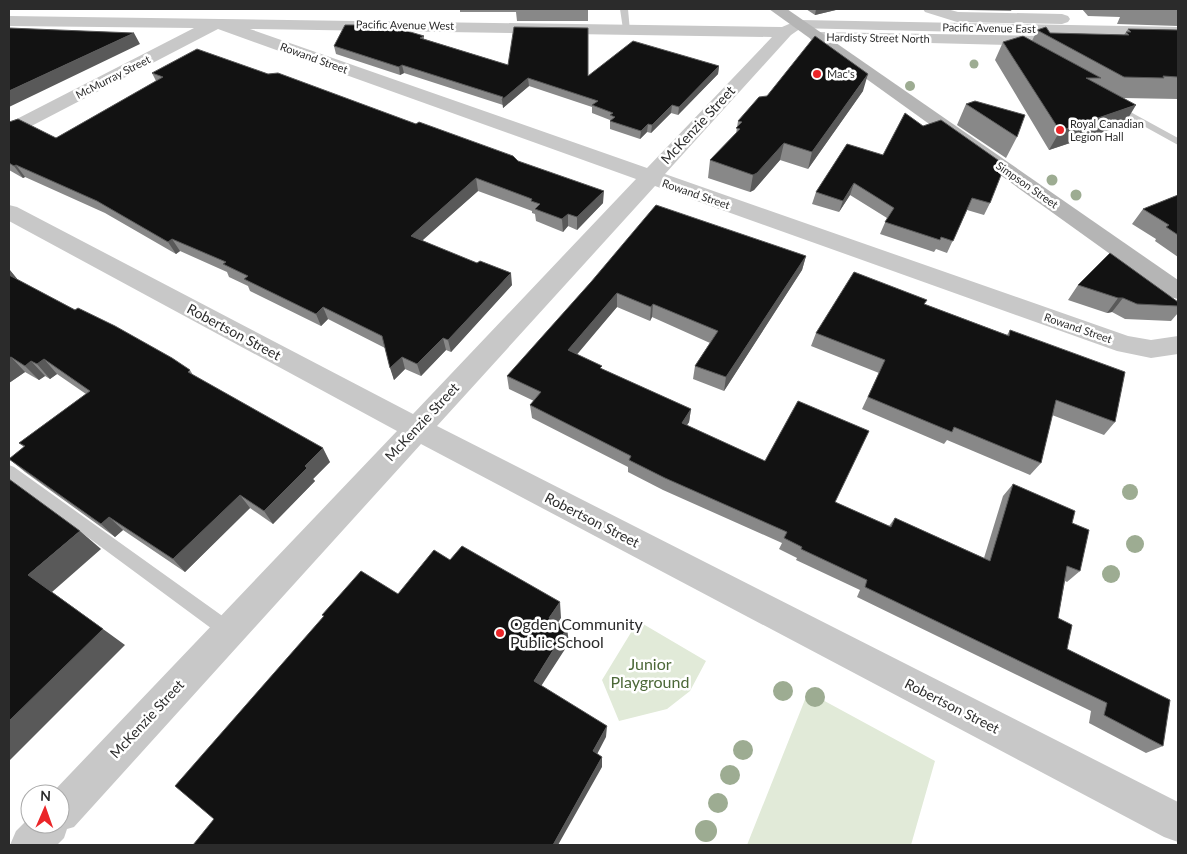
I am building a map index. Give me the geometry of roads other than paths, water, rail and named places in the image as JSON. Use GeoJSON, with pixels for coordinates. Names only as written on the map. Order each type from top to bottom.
{"type":"FeatureCollection","features":[{"type":"Feature","properties":{"kind":"main road","name":"Simpson Street"},"geometry":{"type":"LineString","coordinates":[[777,9],[793,28],[817,37],[1178,291]]}},
{"type":"Feature","properties":{"kind":"street"},"geometry":{"type":"LineString","coordinates":[[46,21],[59,9]]}},
{"type":"Feature","properties":{"kind":"street"},"geometry":{"type":"LineString","coordinates":[[313,24],[322,9]]}},
{"type":"Feature","properties":{"kind":"street"},"geometry":{"type":"LineString","coordinates":[[931,9],[957,17],[1062,19]]}},
{"type":"Feature","properties":{"kind":"street","name":"Pacific Avenue West"},"geometry":{"type":"LineString","coordinates":[[9,20],[627,29],[793,28]]}},
{"type":"Feature","properties":{"kind":"street","name":"McMurray Street"},"geometry":{"type":"LineString","coordinates":[[9,130],[216,23]]}},
{"type":"Feature","properties":{"kind":"street","name":"Rowand Street"},"geometry":{"type":"LineString","coordinates":[[216,23],[1126,345],[1151,349],[1178,345]]}},
{"type":"Feature","properties":{"kind":"street","name":"Pacific Avenue East"},"geometry":{"type":"LineString","coordinates":[[793,28],[970,28],[1178,32]]}},
{"type":"Feature","properties":{"kind":"street","name":"McKenzie Street"},"geometry":{"type":"LineString","coordinates":[[70,802],[415,428],[650,177],[793,28]]}},
{"type":"Feature","properties":{"kind":"street","name":"Hardisty Street North"},"geometry":{"type":"LineString","coordinates":[[817,37],[1178,44]]}},
{"type":"Feature","properties":{"kind":"street","name":"Robertson Street"},"geometry":{"type":"LineString","coordinates":[[9,212],[415,428],[1178,823]]}},
{"type":"Feature","properties":{"kind":"street"},"geometry":{"type":"LineString","coordinates":[[30,845],[40,834]]}},
{"type":"Feature","properties":{"kind":"lane"},"geometry":{"type":"LineString","coordinates":[[624,9],[627,29]]}},
{"type":"Feature","properties":{"kind":"lane"},"geometry":{"type":"LineString","coordinates":[[1000,40],[1016,50]]}},
{"type":"Feature","properties":{"kind":"lane"},"geometry":{"type":"LineString","coordinates":[[1101,99],[1178,142]]}},
{"type":"Feature","properties":{"kind":"lane"},"geometry":{"type":"LineString","coordinates":[[9,471],[229,631]]}},
{"type":"Feature","properties":{"kind":"place","name":"Mac's"},"geometry":{"type":"Point","coordinates":[817,74]}},
{"type":"Feature","properties":{"kind":"place","name":"Royal Canadian Legion Hall"},"geometry":{"type":"Point","coordinates":[1060,130]}},
{"type":"Feature","properties":{"kind":"place","name":"Ogden Community Public School"},"geometry":{"type":"Point","coordinates":[500,633]}},
{"type":"Feature","properties":{"kind":"park label","name":"Junior Playground"},"geometry":{"type":"Point","coordinates":[650,673]}}]}
